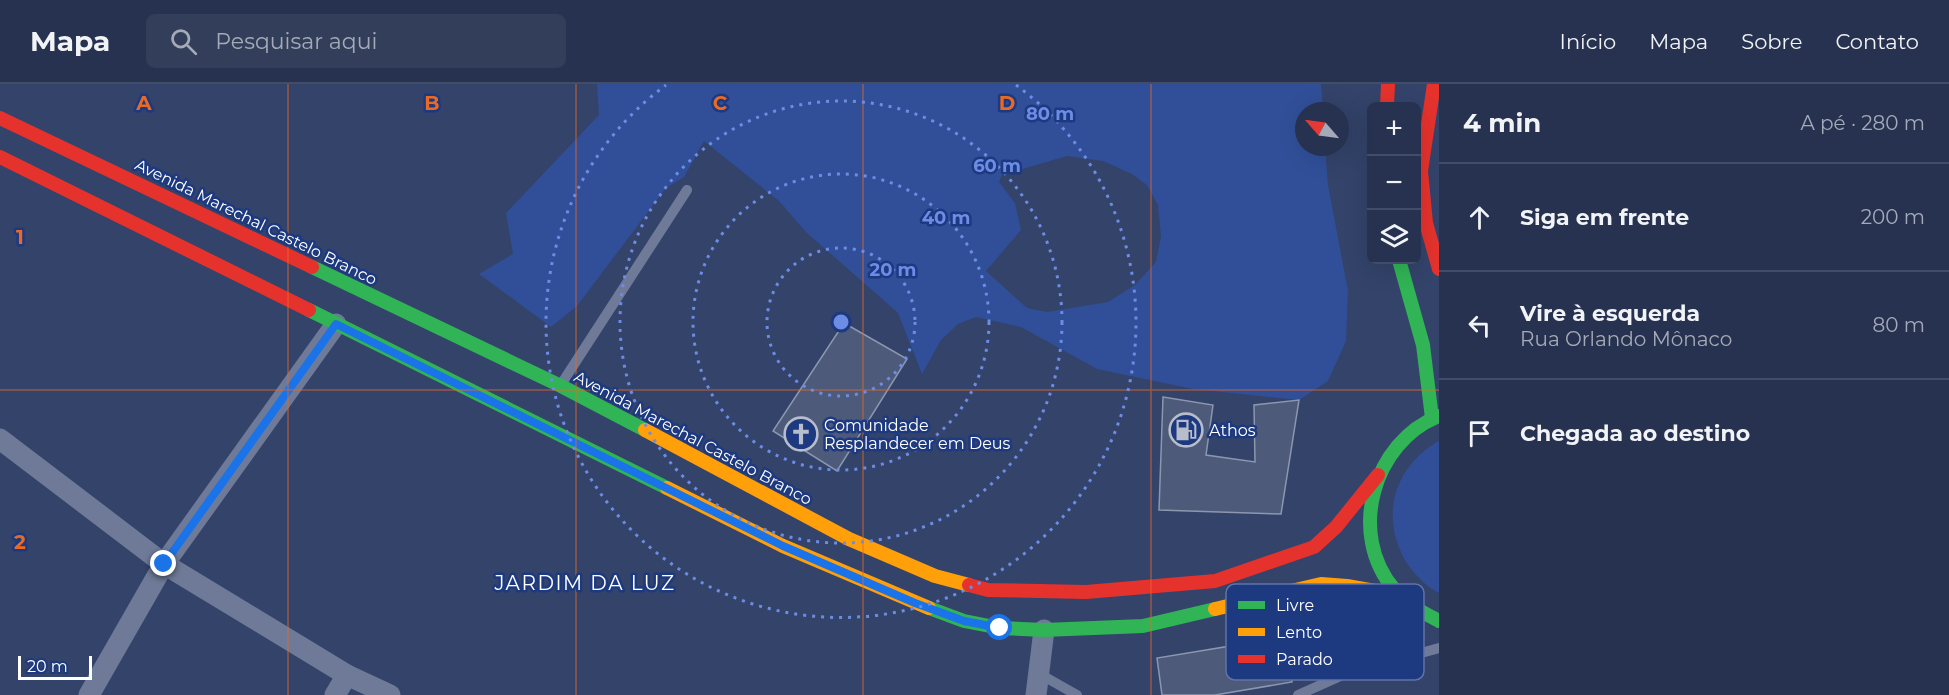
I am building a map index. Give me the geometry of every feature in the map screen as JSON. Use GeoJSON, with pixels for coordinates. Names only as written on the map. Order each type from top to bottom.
{"type":"FeatureCollection","features":[{"type":"Feature","properties":{"kind":"main road"},"geometry":{"type":"LineString","coordinates":[[1387,102],[1388,84]]}},
{"type":"Feature","properties":{"kind":"main road"},"geometry":{"type":"LineString","coordinates":[[1434,84],[1421,171],[1426,223],[1439,268]]}},
{"type":"Feature","properties":{"kind":"main road","name":"Avenida Marechal Castelo Branco"},"geometry":{"type":"LineString","coordinates":[[0,118],[561,386],[849,539],[935,576],[988,590],[1086,592],[1215,581],[1314,547],[1336,527],[1378,475]]}},
{"type":"Feature","properties":{"kind":"main road"},"geometry":{"type":"LineString","coordinates":[[0,158],[783,546],[915,603],[964,621],[1000,628],[1044,630],[1143,626],[1226,607]]}},
{"type":"Feature","properties":{"kind":"main road"},"geometry":{"type":"LineString","coordinates":[[1390,584],[1373,550],[1370,534],[1370,500],[1378,475],[1390,453],[1409,433],[1436,417],[1423,345],[1400,264]]}},
{"type":"Feature","properties":{"kind":"main road"},"geometry":{"type":"LineString","coordinates":[[1424,615],[1438,624]]}},
{"type":"Feature","properties":{"kind":"street"},"geometry":{"type":"LineString","coordinates":[[89,695],[164,564],[336,324]]}},
{"type":"Feature","properties":{"kind":"street"},"geometry":{"type":"LineString","coordinates":[[0,439],[164,564],[346,675],[390,695]]}},
{"type":"Feature","properties":{"kind":"street"},"geometry":{"type":"LineString","coordinates":[[1035,695],[1044,630]]}},
{"type":"Feature","properties":{"kind":"street"},"geometry":{"type":"LineString","coordinates":[[335,695],[346,675]]}},
{"type":"Feature","properties":{"kind":"lane"},"geometry":{"type":"LineString","coordinates":[[561,386],[687,190]]}},
{"type":"Feature","properties":{"kind":"lane"},"geometry":{"type":"LineString","coordinates":[[1424,652],[1439,648]]}},
{"type":"Feature","properties":{"kind":"lane"},"geometry":{"type":"LineString","coordinates":[[1038,674],[1077,695]]}},
{"type":"Feature","properties":{"kind":"lane"},"geometry":{"type":"LineString","coordinates":[[1299,695],[1332,680]]}},
{"type":"Feature","properties":{"kind":"shaded area"},"geometry":{"type":"Polygon","coordinates":[[[597,84],[1321,84],[1322,102],[1295,102],[1295,156],[1326,156],[1328,185],[1348,291],[1346,341],[1328,381],[1299,400],[1193,389],[1097,369],[1021,327],[976,317],[958,324],[941,340],[922,374],[898,313],[806,232],[779,201],[704,141],[684,177],[666,188],[577,306],[551,327],[479,274],[513,254],[506,213],[599,115],[597,84]],[[1067,156],[1002,175],[999,182],[1015,203],[1021,230],[986,271],[1027,308],[1047,312],[1108,302],[1135,285],[1156,262],[1161,236],[1158,205],[1147,185],[1132,174],[1103,161],[1067,156]]]}},
{"type":"Feature","properties":{"kind":"shaded area"},"geometry":{"type":"Polygon","coordinates":[[[1439,441],[1439,593],[1422,581],[1408,565],[1399,548],[1394,530],[1393,513],[1395,496],[1410,465],[1439,441]]]}},
{"type":"Feature","properties":{"kind":"building"},"geometry":{"type":"Polygon","coordinates":[[[844,323],[907,359],[837,471],[773,431],[844,323]]]}},
{"type":"Feature","properties":{"kind":"building","name":"Athos"},"geometry":{"type":"Polygon","coordinates":[[[1163,397],[1213,405],[1206,455],[1255,462],[1254,405],[1299,400],[1281,514],[1159,510],[1163,397]]]}},
{"type":"Feature","properties":{"kind":"building"},"geometry":{"type":"Polygon","coordinates":[[[1226,647],[1226,680],[1292,680],[1292,682],[1215,695],[1162,695],[1157,658],[1226,647]]]}},
{"type":"Feature","properties":{"kind":"traffic: fast"},"geometry":{"type":"LineString","coordinates":[[1400,264],[1423,345],[1432,418]]}},
{"type":"Feature","properties":{"kind":"traffic: fast"},"geometry":{"type":"LineString","coordinates":[[312,267],[561,386],[645,430]]}},
{"type":"Feature","properties":{"kind":"traffic: fast"},"geometry":{"type":"LineString","coordinates":[[309,310],[667,488]]}},
{"type":"Feature","properties":{"kind":"traffic: fast"},"geometry":{"type":"LineString","coordinates":[[1391,584],[1380,567],[1372,542],[1370,517],[1374,492],[1383,468],[1398,446],[1416,429],[1439,416]]}},
{"type":"Feature","properties":{"kind":"traffic: fast"},"geometry":{"type":"LineString","coordinates":[[929,608],[964,621],[1000,628],[1044,630],[1143,626],[1215,609]]}},
{"type":"Feature","properties":{"kind":"traffic: fast"},"geometry":{"type":"LineString","coordinates":[[1424,613],[1439,621]]}},
{"type":"Feature","properties":{"kind":"traffic: slow"},"geometry":{"type":"LineString","coordinates":[[645,430],[849,539],[935,576],[969,585]]}},
{"type":"Feature","properties":{"kind":"traffic: slow"},"geometry":{"type":"LineString","coordinates":[[667,488],[783,546],[929,608]]}},
{"type":"Feature","properties":{"kind":"traffic: slow"},"geometry":{"type":"LineString","coordinates":[[1215,609],[1226,606]]}},
{"type":"Feature","properties":{"kind":"traffic: jam"},"geometry":{"type":"LineString","coordinates":[[1387,102],[1388,84]]}},
{"type":"Feature","properties":{"kind":"traffic: jam"},"geometry":{"type":"LineString","coordinates":[[1434,84],[1421,171],[1426,223],[1439,269]]}},
{"type":"Feature","properties":{"kind":"traffic: jam"},"geometry":{"type":"LineString","coordinates":[[0,118],[312,267]]}},
{"type":"Feature","properties":{"kind":"traffic: jam"},"geometry":{"type":"LineString","coordinates":[[0,157],[309,310]]}},
{"type":"Feature","properties":{"kind":"traffic: jam"},"geometry":{"type":"LineString","coordinates":[[969,585],[988,590],[1086,592],[1215,581],[1314,547],[1336,527],[1378,475]]}},
{"type":"Feature","properties":{"kind":"place","name":"Athos"},"geometry":{"type":"Point","coordinates":[1186,430]}},
{"type":"Feature","properties":{"kind":"place","name":"Comunidade Resplandecer em Deus"},"geometry":{"type":"Point","coordinates":[801,434]}},
{"type":"Feature","properties":{"kind":"district","name":"JARDIM DA LUZ"},"geometry":{"type":"Point","coordinates":[585,583]}},
{"type":"Feature","properties":{"kind":"route"},"geometry":{"type":"LineString","coordinates":[[164,564],[336,324],[783,546],[915,603],[964,621],[1000,628]]}}]}
